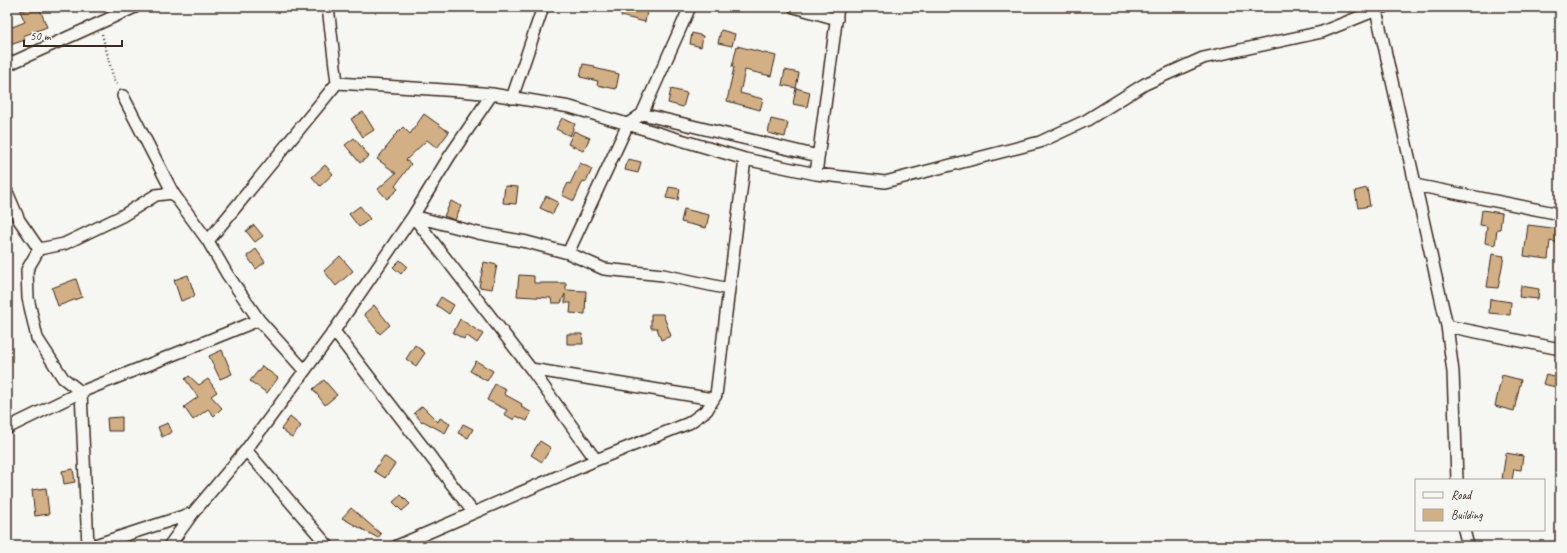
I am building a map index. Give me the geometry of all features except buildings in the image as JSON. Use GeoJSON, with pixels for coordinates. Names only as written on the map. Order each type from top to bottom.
{"type":"FeatureCollection","features":[{"type":"Feature","properties":{"kind":"street"},"geometry":{"type":"LineString","coordinates":[[7,65],[135,7]]}},
{"type":"Feature","properties":{"kind":"street"},"geometry":{"type":"LineString","coordinates":[[208,241],[337,83],[328,7]]}},
{"type":"Feature","properties":{"kind":"street"},"geometry":{"type":"LineString","coordinates":[[512,98],[543,7]]}},
{"type":"Feature","properties":{"kind":"street"},"geometry":{"type":"LineString","coordinates":[[568,253],[628,124],[642,114],[690,7]]}},
{"type":"Feature","properties":{"kind":"street"},"geometry":{"type":"LineString","coordinates":[[794,7],[837,19]]}},
{"type":"Feature","properties":{"kind":"street"},"geometry":{"type":"LineString","coordinates":[[816,174],[838,7]]}},
{"type":"Feature","properties":{"kind":"street"},"geometry":{"type":"LineString","coordinates":[[337,83],[492,94],[570,107],[745,158],[816,174],[884,182],[1040,142],[1087,120],[1145,84],[1202,58],[1322,32],[1380,9],[1415,185],[1447,326],[1453,372],[1457,479]]}},
{"type":"Feature","properties":{"kind":"street"},"geometry":{"type":"LineString","coordinates":[[169,546],[193,513],[246,450],[334,331],[413,216],[449,157],[492,94]]}},
{"type":"Feature","properties":{"kind":"street"},"geometry":{"type":"LineString","coordinates":[[123,96],[173,193],[208,241],[259,320],[304,370]]}},
{"type":"Feature","properties":{"kind":"street"},"geometry":{"type":"LineString","coordinates":[[642,114],[818,156]]}},
{"type":"Feature","properties":{"kind":"street"},"geometry":{"type":"LineString","coordinates":[[397,546],[596,460],[689,423],[707,410],[716,395],[745,158]]}},
{"type":"Feature","properties":{"kind":"street"},"geometry":{"type":"LineString","coordinates":[[1415,185],[1560,214]]}},
{"type":"Feature","properties":{"kind":"street"},"geometry":{"type":"LineString","coordinates":[[7,192],[19,220],[39,249]]}},
{"type":"Feature","properties":{"kind":"street"},"geometry":{"type":"LineString","coordinates":[[88,546],[81,392],[64,378],[37,338],[28,298],[27,270],[39,249],[64,244],[122,216],[156,195],[173,193]]}},
{"type":"Feature","properties":{"kind":"street"},"geometry":{"type":"LineString","coordinates":[[413,216],[478,233],[527,242],[568,253],[604,269],[663,275],[729,289]]}},
{"type":"Feature","properties":{"kind":"street"},"geometry":{"type":"LineString","coordinates":[[413,216],[531,369],[596,460]]}},
{"type":"Feature","properties":{"kind":"street"},"geometry":{"type":"LineString","coordinates":[[7,428],[81,392],[259,320]]}},
{"type":"Feature","properties":{"kind":"street"},"geometry":{"type":"LineString","coordinates":[[1447,326],[1560,349]]}},
{"type":"Feature","properties":{"kind":"street"},"geometry":{"type":"LineString","coordinates":[[334,331],[473,512]]}},
{"type":"Feature","properties":{"kind":"street"},"geometry":{"type":"LineString","coordinates":[[531,369],[713,400]]}},
{"type":"Feature","properties":{"kind":"street"},"geometry":{"type":"LineString","coordinates":[[246,450],[328,546]]}},
{"type":"Feature","properties":{"kind":"street"},"geometry":{"type":"LineString","coordinates":[[92,546],[193,513]]}},
{"type":"Feature","properties":{"kind":"street"},"geometry":{"type":"LineString","coordinates":[[1464,531],[1468,546]]}},
{"type":"Feature","properties":{"kind":"path"},"geometry":{"type":"LineString","coordinates":[[99,24],[114,80],[123,96]]}}]}
